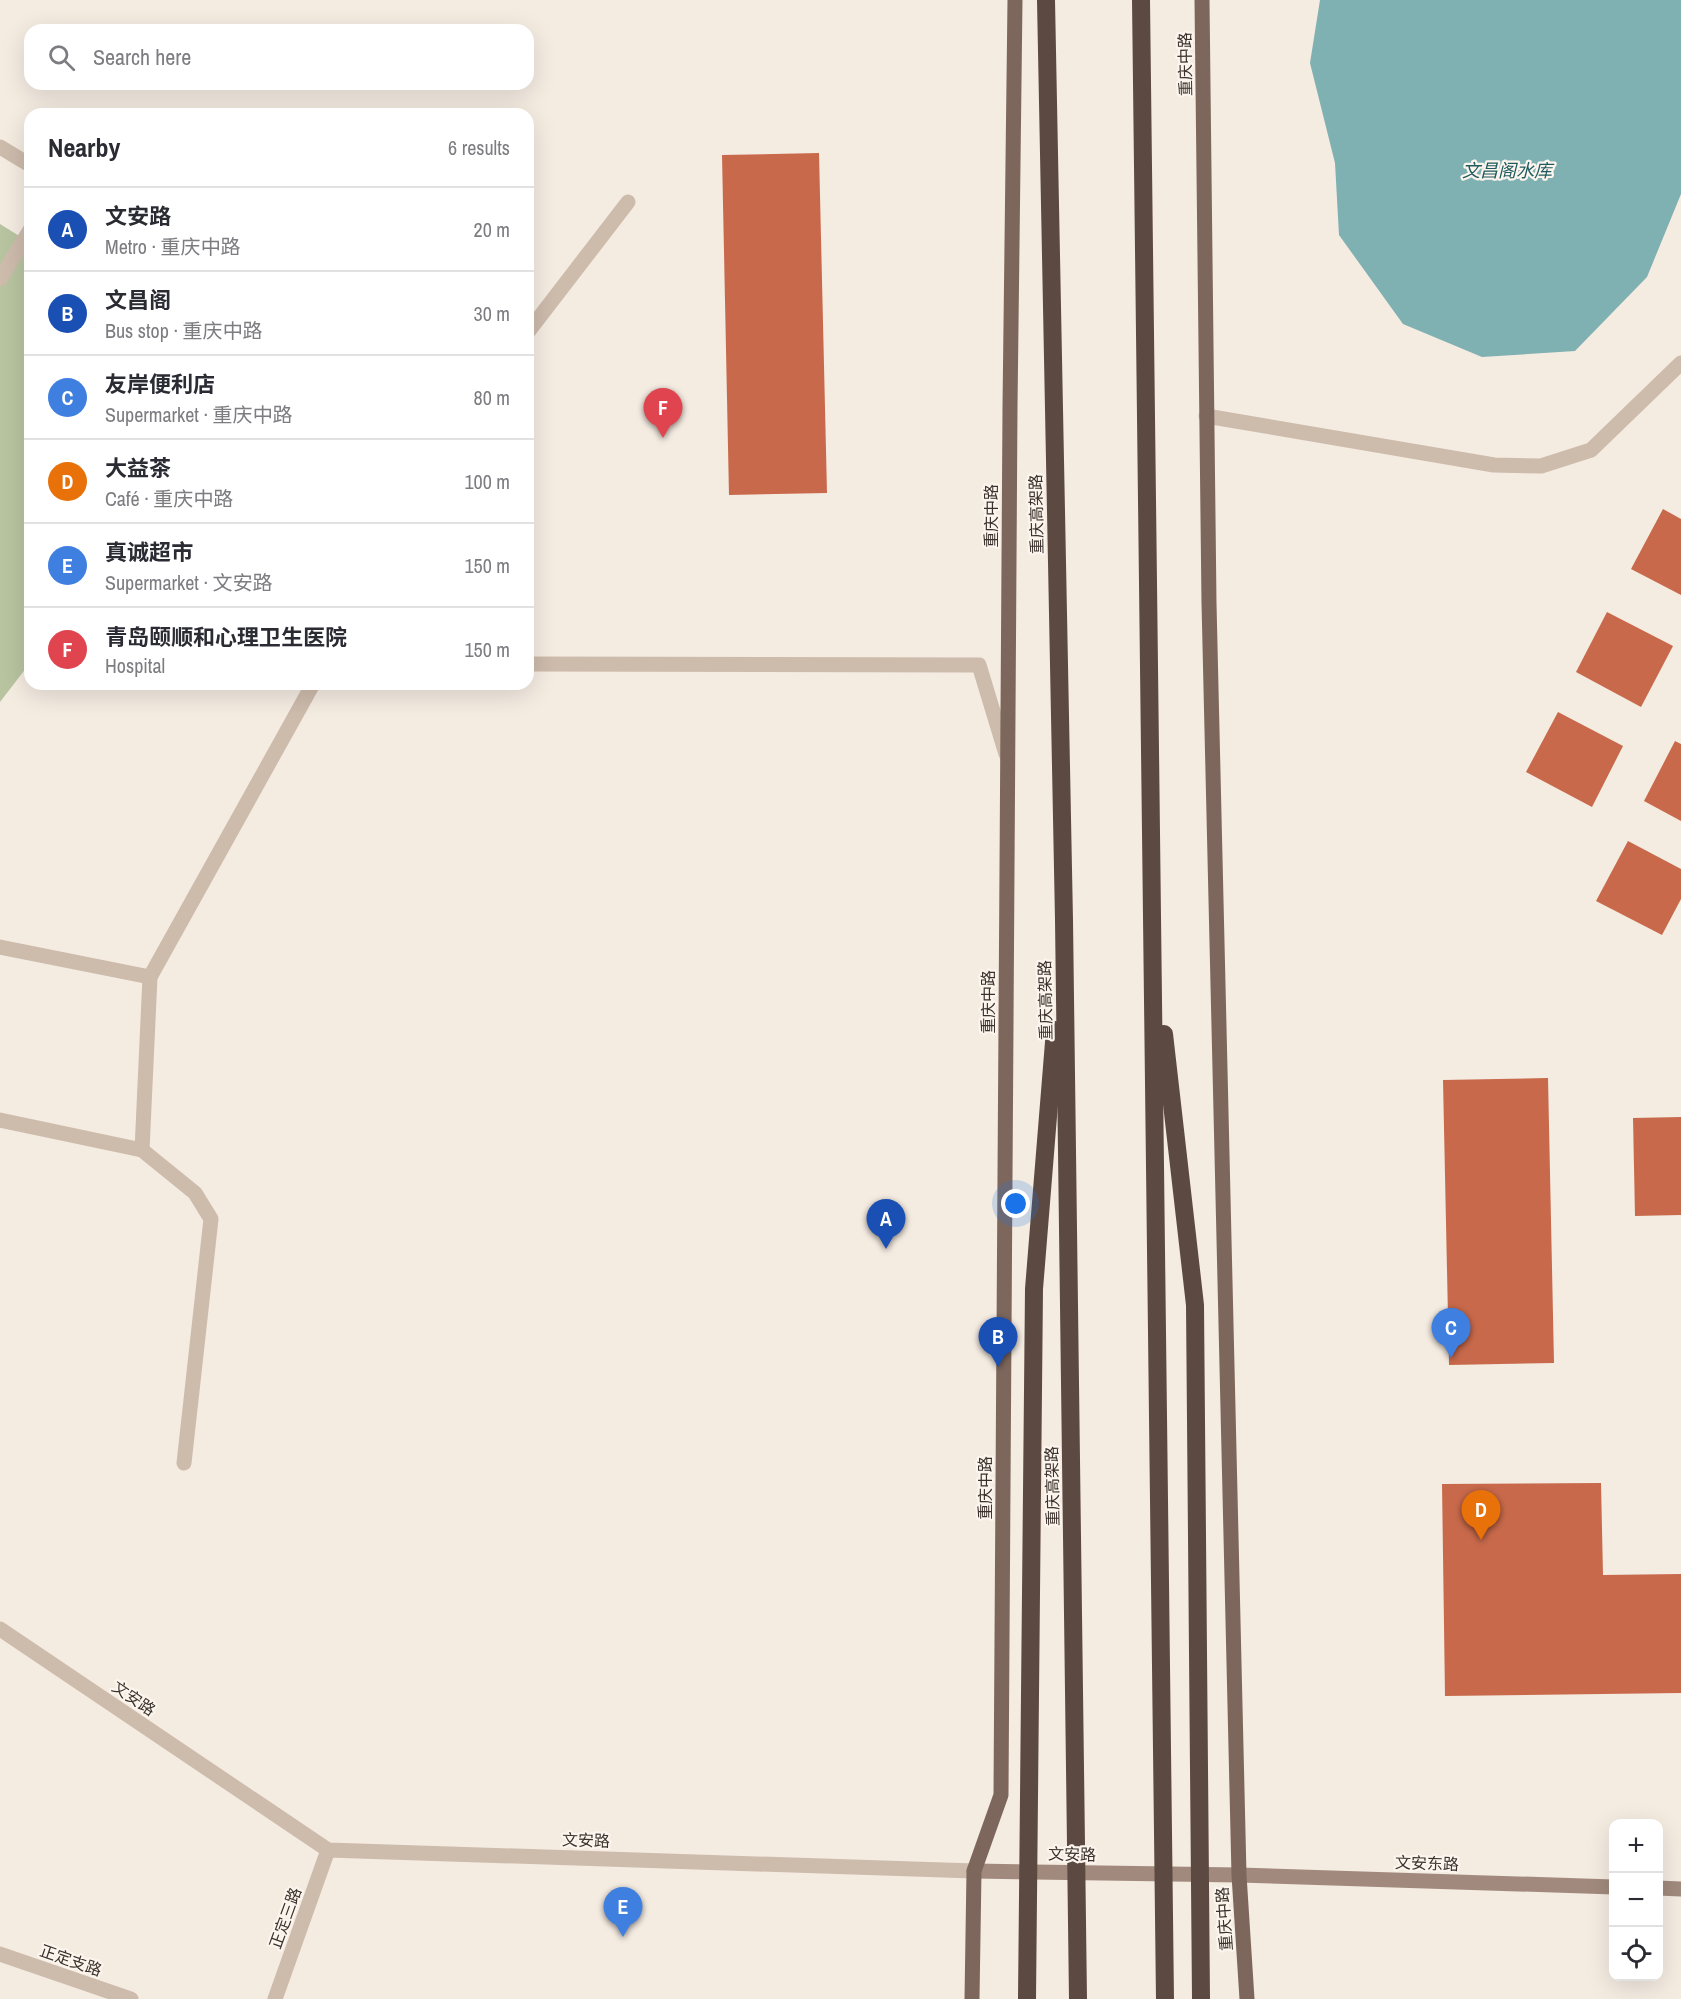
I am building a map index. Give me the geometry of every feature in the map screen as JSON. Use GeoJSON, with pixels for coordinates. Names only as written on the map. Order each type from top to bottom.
{"type":"FeatureCollection","features":[{"type":"Feature","properties":{"kind":"highway","name":"重庆高架路"},"geometry":{"type":"LineString","coordinates":[[1046,0],[1064,920],[1078,1999]]}},
{"type":"Feature","properties":{"kind":"highway"},"geometry":{"type":"LineString","coordinates":[[1141,0],[1165,1999]]}},
{"type":"Feature","properties":{"kind":"highway"},"geometry":{"type":"LineString","coordinates":[[1027,1999],[1034,1289],[1064,920]]}},
{"type":"Feature","properties":{"kind":"highway"},"geometry":{"type":"LineString","coordinates":[[1153,932],[1195,1305],[1201,1999]]}},
{"type":"Feature","properties":{"kind":"main road","name":"重庆中路"},"geometry":{"type":"LineString","coordinates":[[972,1999],[974,1871],[1001,1795],[1015,0]]}},
{"type":"Feature","properties":{"kind":"main road","name":"重庆中路"},"geometry":{"type":"LineString","coordinates":[[1202,0],[1206,416],[1239,1875],[1247,1999]]}},
{"type":"Feature","properties":{"kind":"street"},"geometry":{"type":"LineString","coordinates":[[0,147],[24,161]]}},
{"type":"Feature","properties":{"kind":"street"},"geometry":{"type":"LineString","coordinates":[[534,324],[628,202]]}},
{"type":"Feature","properties":{"kind":"street"},"geometry":{"type":"LineString","coordinates":[[0,279],[24,240]]}},
{"type":"Feature","properties":{"kind":"street"},"geometry":{"type":"LineString","coordinates":[[1206,416],[1494,465],[1541,466],[1591,450],[1681,363]]}},
{"type":"Feature","properties":{"kind":"street"},"geometry":{"type":"LineString","coordinates":[[534,664],[979,665],[1008,760]]}},
{"type":"Feature","properties":{"kind":"street"},"geometry":{"type":"LineString","coordinates":[[142,1150],[150,977],[310,690]]}},
{"type":"Feature","properties":{"kind":"street"},"geometry":{"type":"LineString","coordinates":[[0,947],[150,977]]}},
{"type":"Feature","properties":{"kind":"street"},"geometry":{"type":"LineString","coordinates":[[0,1120],[142,1150],[195,1193],[212,1219],[184,1463]]}},
{"type":"Feature","properties":{"kind":"street","name":"文安路"},"geometry":{"type":"LineString","coordinates":[[0,1629],[328,1850],[974,1871],[1239,1875]]}},
{"type":"Feature","properties":{"kind":"street","name":"正定三路"},"geometry":{"type":"LineString","coordinates":[[275,1999],[328,1850]]}},
{"type":"Feature","properties":{"kind":"street","name":"文安东路"},"geometry":{"type":"LineString","coordinates":[[1239,1875],[1609,1887]]}},
{"type":"Feature","properties":{"kind":"street"},"geometry":{"type":"LineString","coordinates":[[1663,1888],[1681,1889]]}},
{"type":"Feature","properties":{"kind":"street","name":"正定支路"},"geometry":{"type":"LineString","coordinates":[[0,1954],[131,1999]]}},
{"type":"Feature","properties":{"kind":"green space"},"geometry":{"type":"Polygon","coordinates":[[[0,224],[24,239],[24,671],[0,702],[0,224]]]}},
{"type":"Feature","properties":{"kind":"water","name":"文昌阁水库"},"geometry":{"type":"Polygon","coordinates":[[[1320,0],[1681,0],[1681,194],[1647,277],[1575,351],[1482,357],[1403,324],[1339,235],[1335,163],[1310,63],[1320,0]]]}},
{"type":"Feature","properties":{"kind":"building"},"geometry":{"type":"Polygon","coordinates":[[[819,153],[827,493],[729,495],[722,155],[819,153]]]}},
{"type":"Feature","properties":{"kind":"building"},"geometry":{"type":"Polygon","coordinates":[[[1663,509],[1681,519],[1681,595],[1631,569],[1663,509]]]}},
{"type":"Feature","properties":{"kind":"building"},"geometry":{"type":"Polygon","coordinates":[[[1607,612],[1673,646],[1641,707],[1576,672],[1607,612]]]}},
{"type":"Feature","properties":{"kind":"building"},"geometry":{"type":"Polygon","coordinates":[[[1558,712],[1623,746],[1592,807],[1526,772],[1558,712]]]}},
{"type":"Feature","properties":{"kind":"building"},"geometry":{"type":"Polygon","coordinates":[[[1675,741],[1681,744],[1681,821],[1644,801],[1675,741]]]}},
{"type":"Feature","properties":{"kind":"building"},"geometry":{"type":"Polygon","coordinates":[[[1628,841],[1681,869],[1681,899],[1662,935],[1596,901],[1628,841]]]}},
{"type":"Feature","properties":{"kind":"building"},"geometry":{"type":"Polygon","coordinates":[[[1548,1078],[1554,1363],[1449,1365],[1443,1080],[1548,1078]]]}},
{"type":"Feature","properties":{"kind":"building"},"geometry":{"type":"Polygon","coordinates":[[[1681,1117],[1681,1215],[1635,1216],[1633,1118],[1681,1117]]]}},
{"type":"Feature","properties":{"kind":"building"},"geometry":{"type":"Polygon","coordinates":[[[1601,1483],[1603,1575],[1681,1574],[1681,1693],[1445,1696],[1442,1484],[1601,1483]]]}},
{"type":"Feature","properties":{"kind":"place","name":"青岛颐顺和心理卫生医院"},"geometry":{"type":"Point","coordinates":[663,438]}},
{"type":"Feature","properties":{"kind":"place","name":"文安路"},"geometry":{"type":"Point","coordinates":[886,1249]}},
{"type":"Feature","properties":{"kind":"place","name":"友岸便利店"},"geometry":{"type":"Point","coordinates":[1451,1358]}},
{"type":"Feature","properties":{"kind":"place","name":"文昌阁"},"geometry":{"type":"Point","coordinates":[998,1367]}},
{"type":"Feature","properties":{"kind":"place","name":"大益茶"},"geometry":{"type":"Point","coordinates":[1481,1540]}},
{"type":"Feature","properties":{"kind":"place","name":"真诚超市"},"geometry":{"type":"Point","coordinates":[623,1937]}}]}
